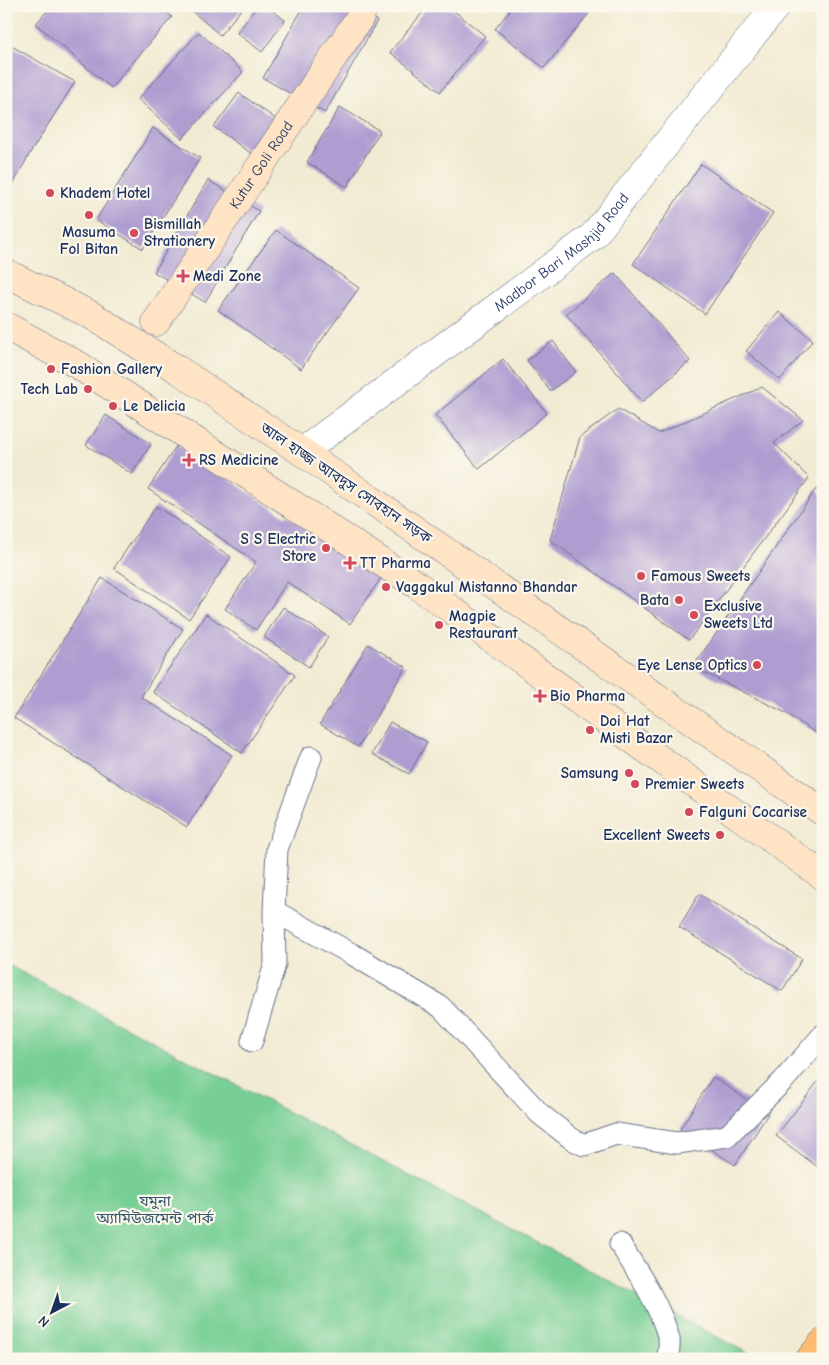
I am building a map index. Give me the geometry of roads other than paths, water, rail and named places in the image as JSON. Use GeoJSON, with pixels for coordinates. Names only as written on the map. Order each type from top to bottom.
{"type":"FeatureCollection","features":[{"type":"Feature","properties":{"kind":"main road"},"geometry":{"type":"LineString","coordinates":[[810,1359],[823,1343]]}},
{"type":"Feature","properties":{"kind":"street","name":"Kutur Goli Road"},"geometry":{"type":"LineString","coordinates":[[156,322],[360,17],[364,6]]}},
{"type":"Feature","properties":{"kind":"street","name":"Madbor Bari Mashjid Road"},"geometry":{"type":"LineString","coordinates":[[302,452],[593,236],[776,6]]}},
{"type":"Feature","properties":{"kind":"street","name":"আল হাজ্জ আবদুস সোবহান সড়ক"},"geometry":{"type":"LineString","coordinates":[[6,273],[91,315],[302,452],[823,812]]}},
{"type":"Feature","properties":{"kind":"street"},"geometry":{"type":"LineString","coordinates":[[6,326],[78,364],[417,585],[823,876]]}},
{"type":"Feature","properties":{"kind":"lane"},"geometry":{"type":"LineString","coordinates":[[252,1041],[275,964],[274,911],[277,849],[311,757]]}},
{"type":"Feature","properties":{"kind":"lane"},"geometry":{"type":"LineString","coordinates":[[274,911],[352,954],[441,1007],[540,1114],[572,1139],[584,1145],[616,1134],[677,1143],[727,1136],[783,1081],[823,1035]]}},
{"type":"Feature","properties":{"kind":"lane"},"geometry":{"type":"LineString","coordinates":[[620,1244],[644,1282],[657,1309],[669,1341],[668,1359]]}},
{"type":"Feature","properties":{"kind":"place","name":"Khadem Hotel"},"geometry":{"type":"Point","coordinates":[50,193]}},
{"type":"Feature","properties":{"kind":"place","name":"Masuma Fol Bitan"},"geometry":{"type":"Point","coordinates":[89,215]}},
{"type":"Feature","properties":{"kind":"place","name":"Bismillah Strationery"},"geometry":{"type":"Point","coordinates":[134,233]}},
{"type":"Feature","properties":{"kind":"place","name":"Medi Zone"},"geometry":{"type":"Point","coordinates":[183,276]}},
{"type":"Feature","properties":{"kind":"place","name":"Fashion Gallery"},"geometry":{"type":"Point","coordinates":[51,369]}},
{"type":"Feature","properties":{"kind":"place","name":"Tech Lab"},"geometry":{"type":"Point","coordinates":[88,389]}},
{"type":"Feature","properties":{"kind":"place","name":"Le Delicia"},"geometry":{"type":"Point","coordinates":[113,406]}},
{"type":"Feature","properties":{"kind":"place","name":"RS Medicine"},"geometry":{"type":"Point","coordinates":[189,460]}},
{"type":"Feature","properties":{"kind":"place","name":"S S Electric Store"},"geometry":{"type":"Point","coordinates":[326,548]}},
{"type":"Feature","properties":{"kind":"place","name":"TT Pharma"},"geometry":{"type":"Point","coordinates":[350,563]}},
{"type":"Feature","properties":{"kind":"place","name":"Famous Sweets"},"geometry":{"type":"Point","coordinates":[641,576]}},
{"type":"Feature","properties":{"kind":"place","name":"Vaggakul Mistanno Bhandar"},"geometry":{"type":"Point","coordinates":[386,587]}},
{"type":"Feature","properties":{"kind":"place","name":"Bata"},"geometry":{"type":"Point","coordinates":[679,600]}},
{"type":"Feature","properties":{"kind":"place","name":"Exclusive Sweets Ltd"},"geometry":{"type":"Point","coordinates":[694,615]}},
{"type":"Feature","properties":{"kind":"place","name":"Magpie Restaurant"},"geometry":{"type":"Point","coordinates":[439,625]}},
{"type":"Feature","properties":{"kind":"place","name":"Eye Lense Optics"},"geometry":{"type":"Point","coordinates":[757,665]}},
{"type":"Feature","properties":{"kind":"place","name":"Bio Pharma"},"geometry":{"type":"Point","coordinates":[540,696]}},
{"type":"Feature","properties":{"kind":"place","name":"Doi Hat Misti Bazar"},"geometry":{"type":"Point","coordinates":[590,730]}},
{"type":"Feature","properties":{"kind":"place","name":"Samsung"},"geometry":{"type":"Point","coordinates":[629,773]}},
{"type":"Feature","properties":{"kind":"place","name":"Premier Sweets"},"geometry":{"type":"Point","coordinates":[635,784]}},
{"type":"Feature","properties":{"kind":"place","name":"Falguni Cocarise"},"geometry":{"type":"Point","coordinates":[689,812]}},
{"type":"Feature","properties":{"kind":"place","name":"Excellent Sweets"},"geometry":{"type":"Point","coordinates":[720,835]}},
{"type":"Feature","properties":{"kind":"park label","name":"যমুনা অ্যামিউজমেন্ট পার্ক"},"geometry":{"type":"Point","coordinates":[155,1210]}}]}
